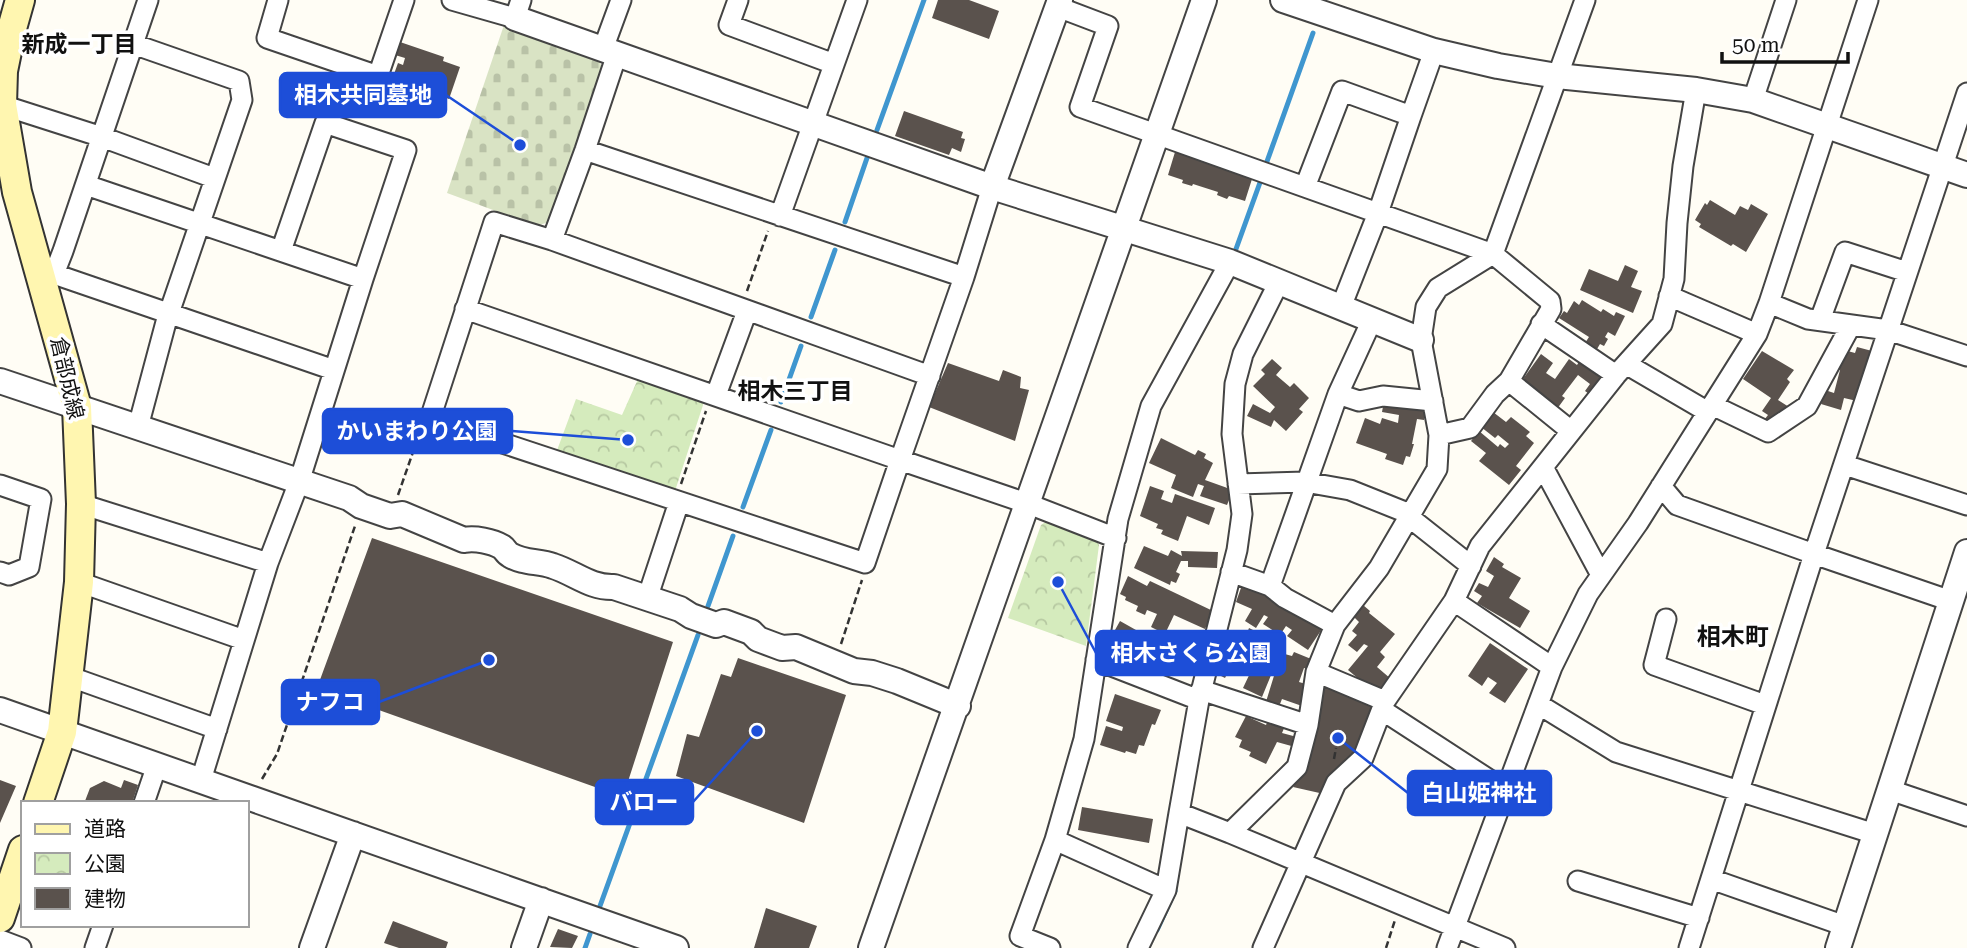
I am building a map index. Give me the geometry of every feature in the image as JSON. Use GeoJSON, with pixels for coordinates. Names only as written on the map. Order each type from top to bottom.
{"type":"FeatureCollection","features":[{"type":"Feature","properties":{"kind":"main road","name":"倉部成線"},"geometry":{"type":"LineString","coordinates":[[20,0],[3,71],[2,105],[17,192],[48,279],[77,407],[81,505],[79,582],[62,732],[39,801]]}},
{"type":"Feature","properties":{"kind":"main road"},"geometry":{"type":"LineString","coordinates":[[0,918],[21,856]]}},
{"type":"Feature","properties":{"kind":"street"},"geometry":{"type":"LineString","coordinates":[[148,0],[86,185],[48,279],[169,313],[334,370]]}},
{"type":"Feature","properties":{"kind":"street"},"geometry":{"type":"LineString","coordinates":[[278,0],[267,38],[375,76],[378,76],[404,0]]}},
{"type":"Feature","properties":{"kind":"street"},"geometry":{"type":"LineString","coordinates":[[452,0],[518,9],[610,51],[992,187],[1230,262],[1422,340]]}},
{"type":"Feature","properties":{"kind":"street"},"geometry":{"type":"LineString","coordinates":[[552,240],[585,150],[621,0]]}},
{"type":"Feature","properties":{"kind":"street"},"geometry":{"type":"LineString","coordinates":[[738,0],[729,25],[834,64]]}},
{"type":"Feature","properties":{"kind":"street"},"geometry":{"type":"LineString","coordinates":[[777,215],[856,0]]}},
{"type":"Feature","properties":{"kind":"street"},"geometry":{"type":"LineString","coordinates":[[871,948],[1204,0]]}},
{"type":"Feature","properties":{"kind":"street"},"geometry":{"type":"LineString","coordinates":[[1283,0],[1434,51],[1498,66],[1557,76],[1696,90],[1753,100],[1967,175]]}},
{"type":"Feature","properties":{"kind":"street"},"geometry":{"type":"LineString","coordinates":[[1230,833],[1297,767],[1308,725],[1316,672],[1335,625],[1379,568],[1437,469],[1439,435],[1422,340],[1426,307],[1438,288],[1493,254],[1585,0]]}},
{"type":"Feature","properties":{"kind":"street"},"geometry":{"type":"LineString","coordinates":[[1753,100],[1786,0]]}},
{"type":"Feature","properties":{"kind":"street"},"geometry":{"type":"LineString","coordinates":[[1447,948],[1453,925],[1552,667],[1588,594],[1661,486],[1757,334],[1868,0]]}},
{"type":"Feature","properties":{"kind":"street"},"geometry":{"type":"LineString","coordinates":[[930,376],[552,240],[494,222],[430,419],[865,563],[900,460],[930,376],[964,277],[992,187],[1059,3],[1108,26],[1080,107],[1493,254],[1550,301],[1550,309],[1509,381],[1495,394],[1470,428],[1439,435]]}},
{"type":"Feature","properties":{"kind":"street"},"geometry":{"type":"LineString","coordinates":[[133,44],[239,81],[242,100],[169,313],[138,427]]}},
{"type":"Feature","properties":{"kind":"street"},"geometry":{"type":"LineString","coordinates":[[1341,307],[1378,214],[1434,51]]}},
{"type":"Feature","properties":{"kind":"street"},"geometry":{"type":"LineString","coordinates":[[1269,947],[1301,863],[1336,783],[1363,758],[1383,705],[1454,601],[1480,547],[1621,369],[1661,324],[1674,279],[1683,166],[1696,90]]}},
{"type":"Feature","properties":{"kind":"street"},"geometry":{"type":"LineString","coordinates":[[1306,187],[1342,91],[1411,116]]}},
{"type":"Feature","properties":{"kind":"street"},"geometry":{"type":"LineString","coordinates":[[1689,948],[1814,554],[1967,93]]}},
{"type":"Feature","properties":{"kind":"street"},"geometry":{"type":"LineString","coordinates":[[2,105],[102,137],[214,178]]}},
{"type":"Feature","properties":{"kind":"street"},"geometry":{"type":"LineString","coordinates":[[201,780],[268,563],[299,482],[406,150],[326,123],[281,251]]}},
{"type":"Feature","properties":{"kind":"street"},"geometry":{"type":"LineString","coordinates":[[585,150],[964,277]]}},
{"type":"Feature","properties":{"kind":"street"},"geometry":{"type":"LineString","coordinates":[[86,185],[363,279]]}},
{"type":"Feature","properties":{"kind":"street"},"geometry":{"type":"LineString","coordinates":[[1820,320],[1845,252],[1907,272]]}},
{"type":"Feature","properties":{"kind":"street"},"geometry":{"type":"LineString","coordinates":[[1050,948],[1020,936],[1055,840],[1084,739],[1118,519],[1151,406],[1230,262]]}},
{"type":"Feature","properties":{"kind":"street"},"geometry":{"type":"LineString","coordinates":[[1138,948],[1166,890],[1200,695],[1231,572],[1242,514],[1232,434],[1235,384],[1243,354],[1279,282]]}},
{"type":"Feature","properties":{"kind":"street"},"geometry":{"type":"LineString","coordinates":[[1670,296],[1757,334]]}},
{"type":"Feature","properties":{"kind":"street"},"geometry":{"type":"LineString","coordinates":[[1769,303],[1808,319],[1888,330],[1967,356]]}},
{"type":"Feature","properties":{"kind":"street"},"geometry":{"type":"LineString","coordinates":[[466,309],[1026,503],[1116,537]]}},
{"type":"Feature","properties":{"kind":"street"},"geometry":{"type":"LineString","coordinates":[[714,394],[744,309]]}},
{"type":"Feature","properties":{"kind":"street"},"geometry":{"type":"LineString","coordinates":[[1270,586],[1338,394],[1372,320]]}},
{"type":"Feature","properties":{"kind":"street"},"geometry":{"type":"LineString","coordinates":[[1541,324],[1621,369],[1768,432],[1807,406],[1851,325]]}},
{"type":"Feature","properties":{"kind":"street"},"geometry":{"type":"LineString","coordinates":[[0,381],[349,498],[361,506],[390,516],[402,514],[464,540],[474,539],[502,548],[508,555],[549,564],[603,588],[614,587],[716,625],[724,622],[782,648],[796,647],[854,671],[872,673],[897,681],[958,706]]}},
{"type":"Feature","properties":{"kind":"street"},"geometry":{"type":"LineString","coordinates":[[1509,381],[1571,431]]}},
{"type":"Feature","properties":{"kind":"street"},"geometry":{"type":"LineString","coordinates":[[1338,394],[1359,401],[1383,396],[1433,401]]}},
{"type":"Feature","properties":{"kind":"street"},"geometry":{"type":"LineString","coordinates":[[1845,465],[1967,505]]}},
{"type":"Feature","properties":{"kind":"street"},"geometry":{"type":"LineString","coordinates":[[1543,467],[1601,575]]}},
{"type":"Feature","properties":{"kind":"street"},"geometry":{"type":"LineString","coordinates":[[1238,484],[1305,482],[1350,490],[1410,516],[1471,566]]}},
{"type":"Feature","properties":{"kind":"street"},"geometry":{"type":"LineString","coordinates":[[0,485],[41,499],[29,567],[9,575],[0,572]]}},
{"type":"Feature","properties":{"kind":"street"},"geometry":{"type":"LineString","coordinates":[[1661,486],[1677,505],[1951,601]]}},
{"type":"Feature","properties":{"kind":"street"},"geometry":{"type":"LineString","coordinates":[[647,599],[677,502]]}},
{"type":"Feature","properties":{"kind":"street"},"geometry":{"type":"LineString","coordinates":[[81,505],[268,563]]}},
{"type":"Feature","properties":{"kind":"street"},"geometry":{"type":"LineString","coordinates":[[1711,879],[1842,937],[1967,552]]}},
{"type":"Feature","properties":{"kind":"street"},"geometry":{"type":"LineString","coordinates":[[1231,572],[1270,586],[1284,598],[1335,625]]}},
{"type":"Feature","properties":{"kind":"street"},"geometry":{"type":"LineString","coordinates":[[79,582],[244,640]]}},
{"type":"Feature","properties":{"kind":"street"},"geometry":{"type":"LineString","coordinates":[[1454,601],[1552,667]]}},
{"type":"Feature","properties":{"kind":"street"},"geometry":{"type":"LineString","coordinates":[[1666,620],[1654,665],[1765,705]]}},
{"type":"Feature","properties":{"kind":"street"},"geometry":{"type":"LineString","coordinates":[[1097,660],[1200,695],[1308,725]]}},
{"type":"Feature","properties":{"kind":"street"},"geometry":{"type":"LineString","coordinates":[[1316,672],[1383,705],[1505,790]]}},
{"type":"Feature","properties":{"kind":"street"},"geometry":{"type":"LineString","coordinates":[[68,676],[217,729]]}},
{"type":"Feature","properties":{"kind":"street"},"geometry":{"type":"LineString","coordinates":[[1538,704],[1616,752],[1875,834]]}},
{"type":"Feature","properties":{"kind":"street"},"geometry":{"type":"LineString","coordinates":[[0,710],[676,948]]}},
{"type":"Feature","properties":{"kind":"street"},"geometry":{"type":"LineString","coordinates":[[145,801],[157,765]]}},
{"type":"Feature","properties":{"kind":"street"},"geometry":{"type":"LineString","coordinates":[[1890,790],[1967,816]]}},
{"type":"Feature","properties":{"kind":"street"},"geometry":{"type":"LineString","coordinates":[[1179,813],[1505,948]]}},
{"type":"Feature","properties":{"kind":"street"},"geometry":{"type":"LineString","coordinates":[[314,947],[353,834]]}},
{"type":"Feature","properties":{"kind":"street"},"geometry":{"type":"LineString","coordinates":[[1055,840],[1166,890]]}},
{"type":"Feature","properties":{"kind":"street"},"geometry":{"type":"LineString","coordinates":[[1578,881],[1699,918]]}},
{"type":"Feature","properties":{"kind":"street"},"geometry":{"type":"LineString","coordinates":[[524,948],[541,900]]}},
{"type":"Feature","properties":{"kind":"street"},"geometry":{"type":"LineString","coordinates":[[95,948],[102,927]]}},
{"type":"Feature","properties":{"kind":"street"},"geometry":{"type":"LineString","coordinates":[[0,940],[22,948]]}},
{"type":"Feature","properties":{"kind":"path"},"geometry":{"type":"LineString","coordinates":[[355,133],[375,76]]}},
{"type":"Feature","properties":{"kind":"path"},"geometry":{"type":"LineString","coordinates":[[744,309],[777,215]]}},
{"type":"Feature","properties":{"kind":"path"},"geometry":{"type":"LineString","coordinates":[[677,502],[714,394]]}},
{"type":"Feature","properties":{"kind":"path"},"geometry":{"type":"LineString","coordinates":[[390,516],[423,424],[430,419]]}},
{"type":"Feature","properties":{"kind":"path"},"geometry":{"type":"LineString","coordinates":[[250,797],[277,754],[361,506]]}},
{"type":"Feature","properties":{"kind":"path"},"geometry":{"type":"LineString","coordinates":[[835,664],[865,563]]}},
{"type":"Feature","properties":{"kind":"path"},"geometry":{"type":"LineString","coordinates":[[1386,948],[1401,903]]}},
{"type":"Feature","properties":{"kind":"green space"},"geometry":{"type":"Polygon","coordinates":[[[504,25],[599,61],[603,69],[549,222],[536,226],[447,193],[504,25]]]}},
{"type":"Feature","properties":{"kind":"green space"},"geometry":{"type":"Polygon","coordinates":[[[638,379],[704,402],[674,494],[556,453],[576,399],[622,415],[638,379]]]}},
{"type":"Feature","properties":{"kind":"green space"},"geometry":{"type":"Polygon","coordinates":[[[1050,519],[1094,536],[1099,545],[1086,646],[1008,618],[1041,525],[1050,519]]]}},
{"type":"Feature","properties":{"kind":"building"},"geometry":{"type":"Polygon","coordinates":[[[938,0],[969,0],[999,11],[989,39],[932,18],[938,0]]]}},
{"type":"Feature","properties":{"kind":"building"},"geometry":{"type":"Polygon","coordinates":[[[400,42],[444,57],[443,61],[460,67],[449,99],[436,94],[441,80],[422,74],[417,88],[395,81],[397,75],[394,74],[398,63],[403,65],[405,58],[395,55],[400,42]]]}},
{"type":"Feature","properties":{"kind":"building"},"geometry":{"type":"Polygon","coordinates":[[[904,111],[963,132],[961,138],[965,139],[961,152],[952,148],[949,155],[895,136],[904,111]]]}},
{"type":"Feature","properties":{"kind":"building"},"geometry":{"type":"Polygon","coordinates":[[[1175,152],[1252,179],[1245,201],[1229,196],[1227,199],[1217,195],[1218,192],[1182,183],[1183,180],[1168,175],[1175,152]]]}},
{"type":"Feature","properties":{"kind":"building"},"geometry":{"type":"Polygon","coordinates":[[[1710,200],[1735,215],[1740,206],[1748,210],[1751,204],[1768,214],[1746,252],[1699,227],[1701,224],[1695,220],[1705,203],[1707,205],[1710,200]]]}},
{"type":"Feature","properties":{"kind":"building"},"geometry":{"type":"Polygon","coordinates":[[[1625,265],[1638,271],[1631,287],[1642,291],[1633,313],[1580,290],[1589,269],[1618,281],[1625,265]]]}},
{"type":"Feature","properties":{"kind":"building"},"geometry":{"type":"Polygon","coordinates":[[[1582,300],[1601,312],[1603,309],[1614,316],[1616,312],[1625,316],[1615,336],[1608,332],[1604,346],[1600,344],[1594,354],[1583,346],[1589,337],[1559,318],[1564,311],[1567,313],[1574,301],[1579,305],[1582,300]]]}},
{"type":"Feature","properties":{"kind":"building"},"geometry":{"type":"Polygon","coordinates":[[[1857,347],[1872,351],[1857,401],[1844,398],[1841,410],[1821,404],[1825,390],[1834,393],[1840,370],[1836,368],[1844,350],[1855,353],[1857,347]]]}},
{"type":"Feature","properties":{"kind":"building"},"geometry":{"type":"Polygon","coordinates":[[[1762,351],[1794,370],[1787,379],[1790,382],[1778,400],[1789,407],[1773,426],[1764,420],[1768,415],[1762,411],[1771,398],[1743,379],[1762,351]]]}},
{"type":"Feature","properties":{"kind":"building"},"geometry":{"type":"Polygon","coordinates":[[[1541,354],[1553,363],[1546,373],[1555,379],[1569,359],[1577,365],[1582,357],[1606,375],[1592,396],[1585,391],[1590,384],[1578,375],[1562,396],[1565,398],[1557,409],[1520,383],[1541,354]]]}},
{"type":"Feature","properties":{"kind":"building"},"geometry":{"type":"Polygon","coordinates":[[[1272,359],[1282,368],[1276,375],[1290,387],[1294,383],[1309,398],[1299,409],[1303,412],[1286,431],[1274,420],[1271,427],[1247,416],[1253,404],[1270,413],[1275,407],[1253,386],[1265,374],[1261,370],[1272,359]]]}},
{"type":"Feature","properties":{"kind":"building"},"geometry":{"type":"Polygon","coordinates":[[[948,363],[999,381],[1003,370],[1021,377],[1020,388],[1029,390],[1015,441],[929,407],[948,363]]]}},
{"type":"Feature","properties":{"kind":"building"},"geometry":{"type":"Polygon","coordinates":[[[1384,401],[1425,407],[1424,420],[1417,419],[1410,457],[1406,456],[1403,465],[1385,459],[1387,454],[1356,443],[1365,418],[1380,424],[1382,418],[1398,423],[1399,415],[1382,412],[1384,401]]]}},
{"type":"Feature","properties":{"kind":"building"},"geometry":{"type":"Polygon","coordinates":[[[1493,412],[1506,422],[1511,417],[1530,432],[1526,436],[1534,443],[1516,466],[1521,470],[1509,485],[1479,461],[1486,453],[1471,441],[1479,431],[1498,447],[1500,444],[1505,448],[1509,444],[1498,435],[1495,438],[1481,427],[1493,412]]]}},
{"type":"Feature","properties":{"kind":"building"},"geometry":{"type":"Polygon","coordinates":[[[1161,438],[1195,455],[1198,450],[1206,454],[1204,458],[1213,463],[1205,480],[1233,490],[1227,505],[1200,496],[1204,486],[1198,484],[1193,497],[1171,488],[1176,475],[1149,463],[1161,438]]]}},
{"type":"Feature","properties":{"kind":"building"},"geometry":{"type":"Polygon","coordinates":[[[1150,486],[1164,491],[1161,499],[1172,503],[1175,494],[1215,508],[1209,525],[1187,516],[1178,541],[1161,534],[1163,530],[1156,528],[1158,524],[1140,516],[1150,486]]]}},
{"type":"Feature","properties":{"kind":"building"},"geometry":{"type":"Polygon","coordinates":[[[372,538],[673,642],[623,797],[317,688],[372,538]]]}},
{"type":"Feature","properties":{"kind":"building"},"geometry":{"type":"Polygon","coordinates":[[[1144,546],[1168,556],[1171,550],[1182,556],[1181,551],[1218,552],[1217,568],[1188,567],[1188,561],[1181,561],[1176,572],[1180,574],[1176,583],[1171,581],[1170,585],[1134,568],[1144,546]]]}},
{"type":"Feature","properties":{"kind":"building"},"geometry":{"type":"Polygon","coordinates":[[[1494,557],[1504,564],[1502,567],[1521,578],[1509,598],[1530,611],[1520,628],[1477,603],[1482,596],[1474,591],[1479,583],[1488,587],[1494,576],[1486,571],[1494,557]]]}},
{"type":"Feature","properties":{"kind":"building"},"geometry":{"type":"Polygon","coordinates":[[[1128,576],[1147,586],[1150,581],[1213,611],[1205,629],[1174,615],[1165,634],[1151,627],[1157,614],[1147,610],[1145,615],[1136,611],[1138,606],[1125,600],[1126,597],[1120,594],[1128,576]]]}},
{"type":"Feature","properties":{"kind":"building"},"geometry":{"type":"Polygon","coordinates":[[[1242,585],[1267,594],[1322,629],[1308,650],[1287,636],[1292,630],[1286,626],[1280,635],[1263,624],[1268,617],[1264,615],[1256,628],[1245,621],[1252,609],[1236,602],[1242,585]]]}},
{"type":"Feature","properties":{"kind":"building"},"geometry":{"type":"Polygon","coordinates":[[[1363,605],[1395,634],[1380,652],[1385,657],[1377,667],[1391,679],[1381,692],[1372,690],[1348,670],[1368,646],[1364,644],[1357,652],[1348,645],[1357,635],[1352,631],[1359,622],[1353,616],[1363,605]]]}},
{"type":"Feature","properties":{"kind":"building"},"geometry":{"type":"Polygon","coordinates":[[[1120,621],[1136,630],[1133,636],[1143,641],[1144,639],[1150,642],[1155,633],[1182,651],[1202,659],[1197,672],[1178,665],[1177,667],[1157,656],[1146,674],[1117,658],[1122,649],[1112,644],[1119,632],[1115,630],[1120,621]]]}},
{"type":"Feature","properties":{"kind":"building"},"geometry":{"type":"Polygon","coordinates":[[[1249,628],[1265,636],[1254,659],[1274,668],[1262,697],[1243,688],[1252,669],[1239,663],[1235,672],[1229,670],[1225,678],[1221,676],[1225,667],[1221,665],[1228,651],[1230,652],[1235,640],[1243,644],[1249,628]]]}},
{"type":"Feature","properties":{"kind":"building"},"geometry":{"type":"Polygon","coordinates":[[[1490,643],[1528,669],[1505,703],[1489,693],[1497,683],[1488,677],[1482,686],[1468,676],[1490,643]]]}},
{"type":"Feature","properties":{"kind":"building"},"geometry":{"type":"Polygon","coordinates":[[[1294,652],[1316,661],[1313,671],[1304,668],[1299,682],[1309,685],[1302,706],[1282,699],[1278,709],[1265,705],[1281,653],[1292,656],[1294,652]]]}},
{"type":"Feature","properties":{"kind":"building"},"geometry":{"type":"Polygon","coordinates":[[[738,658],[846,695],[804,823],[676,776],[687,734],[699,737],[721,674],[731,677],[738,658]]]}},
{"type":"Feature","properties":{"kind":"building"},"geometry":{"type":"Polygon","coordinates":[[[1322,681],[1376,707],[1358,754],[1324,794],[1293,787],[1301,776],[1322,681]]]}},
{"type":"Feature","properties":{"kind":"building"},"geometry":{"type":"Polygon","coordinates":[[[1115,694],[1161,710],[1155,725],[1152,724],[1144,746],[1139,745],[1136,754],[1100,745],[1106,726],[1122,731],[1123,727],[1106,721],[1115,694]]]}},
{"type":"Feature","properties":{"kind":"building"},"geometry":{"type":"Polygon","coordinates":[[[1246,716],[1266,725],[1269,718],[1285,726],[1282,733],[1297,737],[1295,747],[1277,742],[1266,764],[1249,756],[1251,752],[1239,747],[1242,740],[1235,737],[1246,716]]]}},
{"type":"Feature","properties":{"kind":"building"},"geometry":{"type":"Polygon","coordinates":[[[0,780],[16,786],[0,823],[0,780]]]}},
{"type":"Feature","properties":{"kind":"building"},"geometry":{"type":"Polygon","coordinates":[[[124,780],[138,785],[133,801],[85,801],[90,788],[104,781],[121,788],[124,780]]]}},
{"type":"Feature","properties":{"kind":"building"},"geometry":{"type":"Polygon","coordinates":[[[1082,807],[1153,819],[1149,843],[1078,830],[1082,807]]]}},
{"type":"Feature","properties":{"kind":"building"},"geometry":{"type":"Polygon","coordinates":[[[766,908],[817,926],[809,948],[754,948],[766,908]]]}},
{"type":"Feature","properties":{"kind":"building"},"geometry":{"type":"Polygon","coordinates":[[[393,921],[448,942],[446,948],[399,948],[384,943],[393,921]]]}},
{"type":"Feature","properties":{"kind":"building"},"geometry":{"type":"Polygon","coordinates":[[[558,929],[578,936],[572,948],[550,947],[558,929]]]}},
{"type":"Feature","properties":{"kind":"waterway"},"geometry":{"type":"LineString","coordinates":[[877,130],[924,0]]}},
{"type":"Feature","properties":{"kind":"waterway"},"geometry":{"type":"LineString","coordinates":[[1265,167],[1313,33]]}},
{"type":"Feature","properties":{"kind":"waterway"},"geometry":{"type":"LineString","coordinates":[[845,222],[867,158]]}},
{"type":"Feature","properties":{"kind":"waterway"},"geometry":{"type":"LineString","coordinates":[[1236,249],[1262,177]]}},
{"type":"Feature","properties":{"kind":"waterway"},"geometry":{"type":"LineString","coordinates":[[811,317],[835,250]]}},
{"type":"Feature","properties":{"kind":"waterway"},"geometry":{"type":"LineString","coordinates":[[781,402],[801,346]]}},
{"type":"Feature","properties":{"kind":"waterway"},"geometry":{"type":"LineString","coordinates":[[743,507],[771,430]]}},
{"type":"Feature","properties":{"kind":"waterway"},"geometry":{"type":"LineString","coordinates":[[708,606],[733,536]]}},
{"type":"Feature","properties":{"kind":"waterway"},"geometry":{"type":"LineString","coordinates":[[600,906],[698,635]]}},
{"type":"Feature","properties":{"kind":"waterway"},"geometry":{"type":"LineString","coordinates":[[1157,930],[1175,891]]}},
{"type":"Feature","properties":{"kind":"waterway"},"geometry":{"type":"LineString","coordinates":[[585,948],[590,934]]}},
{"type":"Feature","properties":{"kind":"place","name":"相木共同墓地"},"geometry":{"type":"Point","coordinates":[520,145]}},
{"type":"Feature","properties":{"kind":"place","name":"かいまわり公園"},"geometry":{"type":"Point","coordinates":[628,440]}},
{"type":"Feature","properties":{"kind":"place","name":"相木さくら公園"},"geometry":{"type":"Point","coordinates":[1058,582]}},
{"type":"Feature","properties":{"kind":"place","name":"ナフコ"},"geometry":{"type":"Point","coordinates":[489,660]}},
{"type":"Feature","properties":{"kind":"place","name":"バロー"},"geometry":{"type":"Point","coordinates":[757,731]}},
{"type":"Feature","properties":{"kind":"place","name":"白山姫神社"},"geometry":{"type":"Point","coordinates":[1338,738]}},
{"type":"Feature","properties":{"kind":"district","name":"新成一丁目"},"geometry":{"type":"Point","coordinates":[79,44]}},
{"type":"Feature","properties":{"kind":"district","name":"相木三丁目"},"geometry":{"type":"Point","coordinates":[795,391]}},
{"type":"Feature","properties":{"kind":"district","name":"相木町"},"geometry":{"type":"Point","coordinates":[1733,637]}}]}
